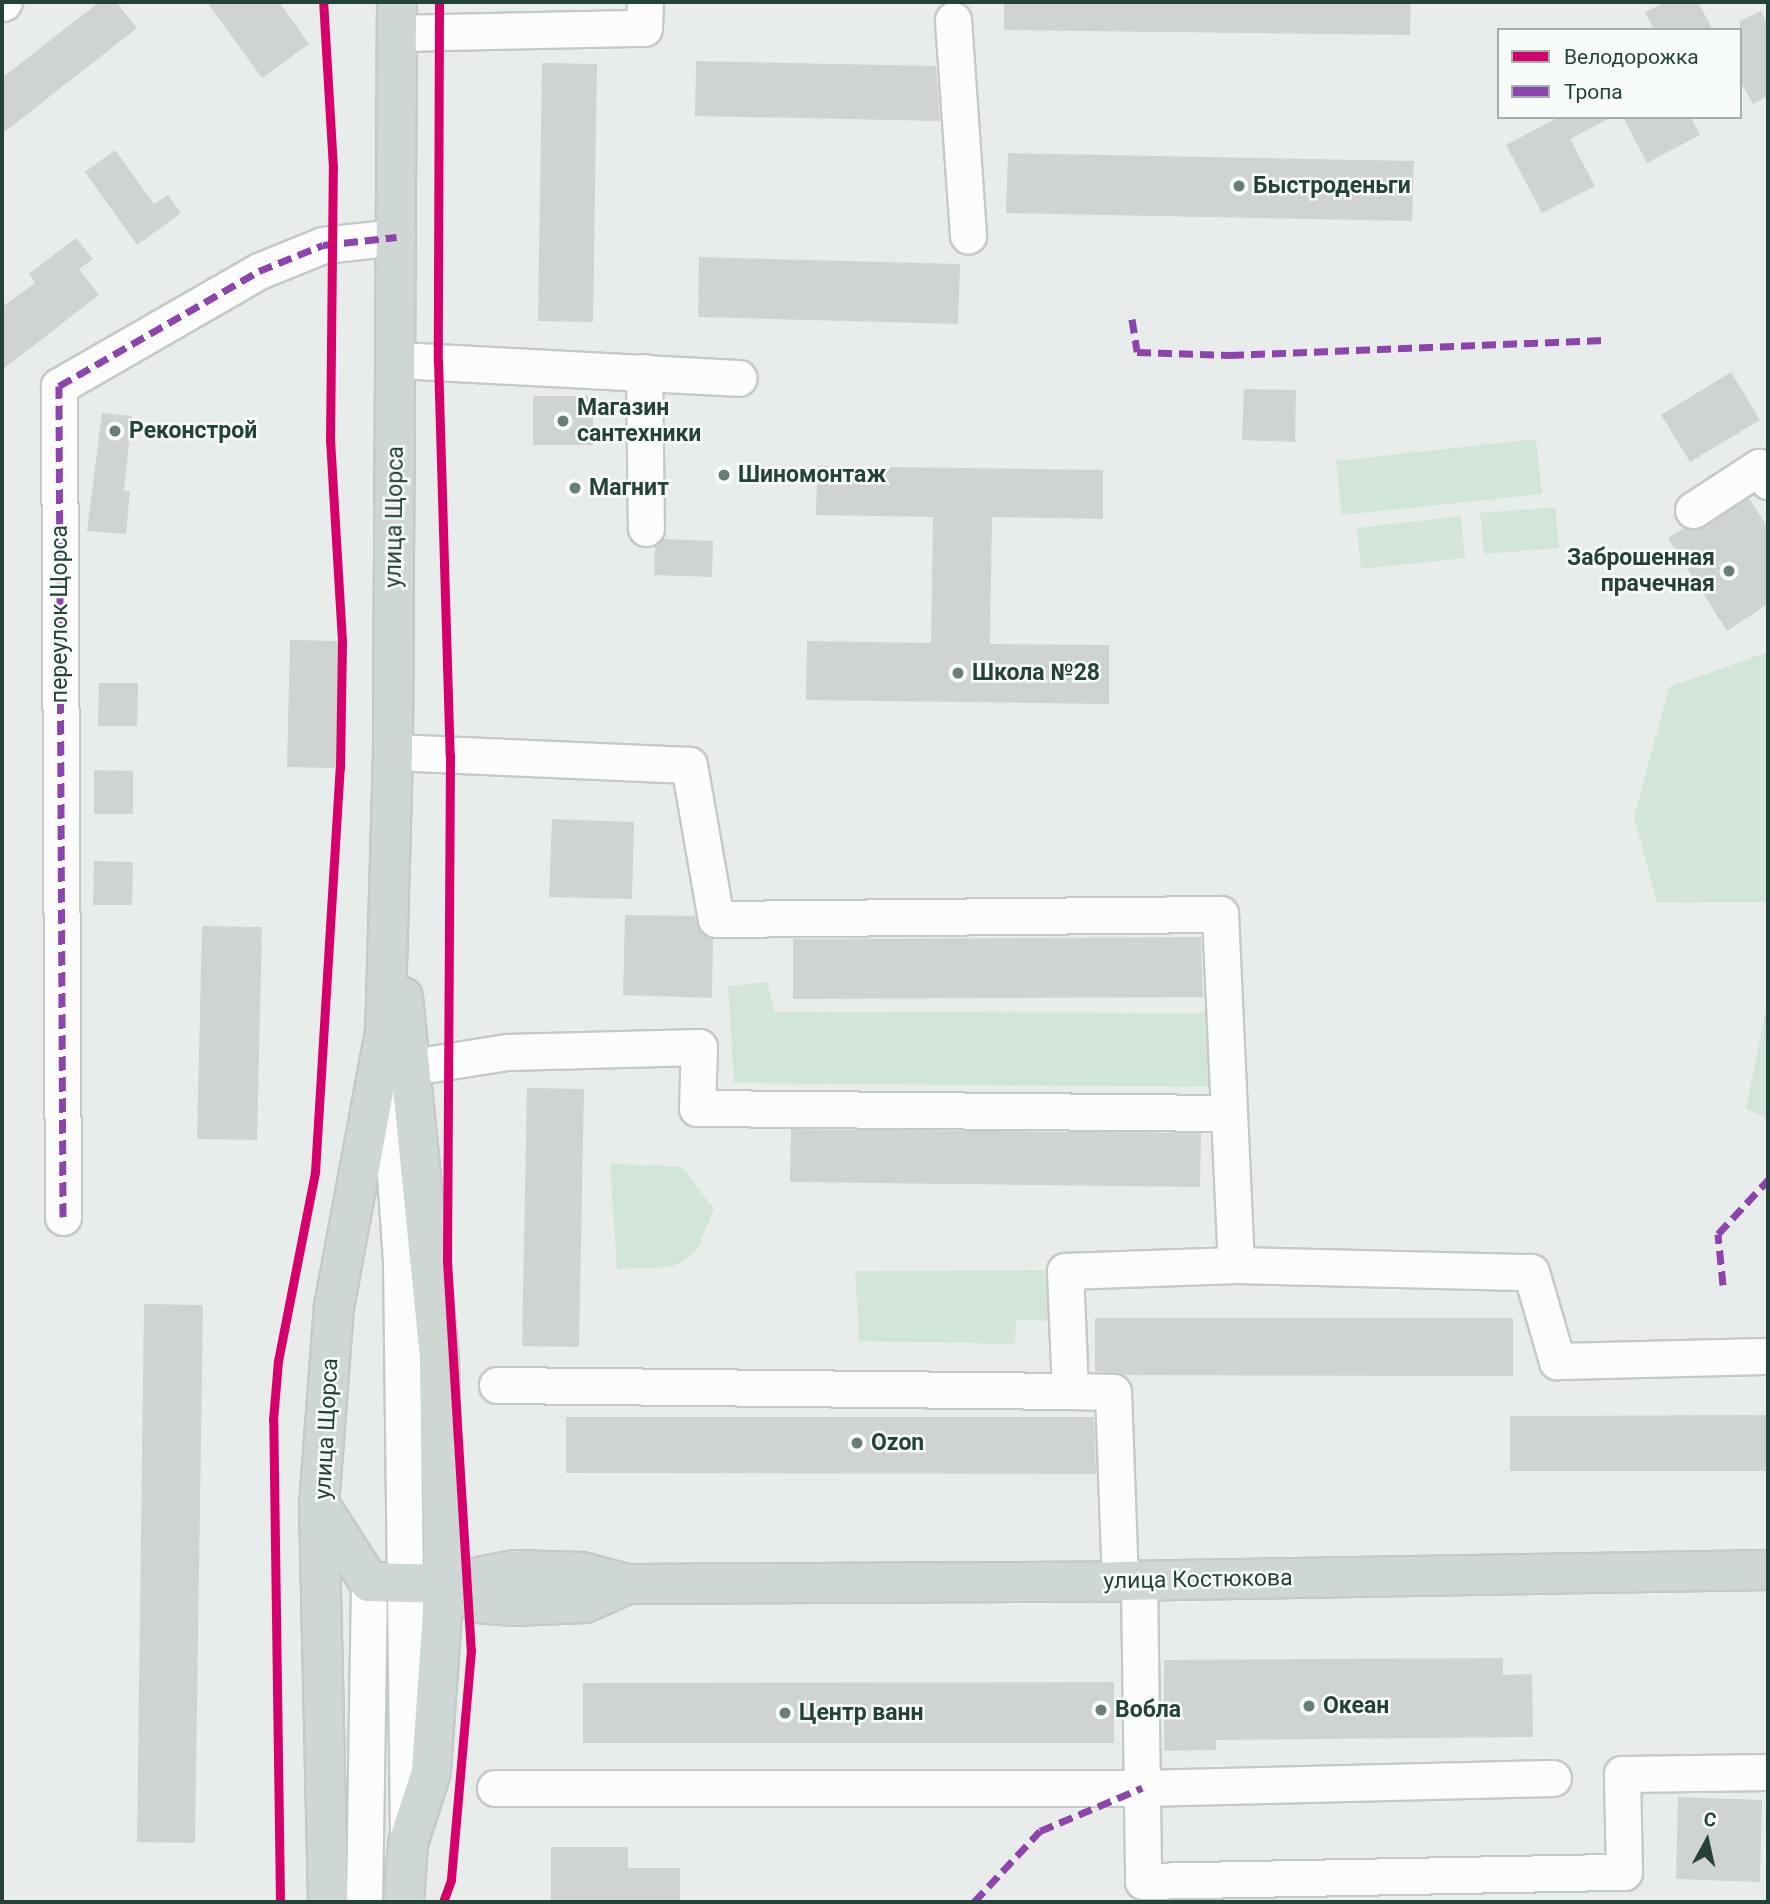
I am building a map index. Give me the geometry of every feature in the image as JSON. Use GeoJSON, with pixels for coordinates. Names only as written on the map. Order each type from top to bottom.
{"type":"FeatureCollection","features":[{"type":"Feature","properties":{"kind":"main road"},"geometry":{"type":"LineString","coordinates":[[374,2],[396,128]]}},
{"type":"Feature","properties":{"kind":"main road","name":"улица Щорса"},"geometry":{"type":"LineString","coordinates":[[386,1582],[319,1504],[334,1306],[385,1032],[393,752],[397,17]]}},
{"type":"Feature","properties":{"kind":"main road"},"geometry":{"type":"LineString","coordinates":[[389,895],[412,1067],[439,1360],[444,1584],[431,1772],[408,1843]]}},
{"type":"Feature","properties":{"kind":"main road"},"geometry":{"type":"LineString","coordinates":[[319,1504],[328,1902]]}},
{"type":"Feature","properties":{"kind":"main road","name":"улица Костюкова"},"geometry":{"type":"LineString","coordinates":[[386,1582],[444,1584],[514,1570],[582,1572],[628,1584],[1130,1581],[1768,1570]]}},
{"type":"Feature","properties":{"kind":"main road","name":"улица Щорса"},"geometry":{"type":"LineString","coordinates":[[404,1902],[408,1843]]}},
{"type":"Feature","properties":{"kind":"street"},"geometry":{"type":"LineString","coordinates":[[397,17],[644,28],[645,2]]}},
{"type":"Feature","properties":{"kind":"street"},"geometry":{"type":"LineString","coordinates":[[953,20],[968,235]]}},
{"type":"Feature","properties":{"kind":"street","name":"переулок Щорса"},"geometry":{"type":"LineString","coordinates":[[62,1217],[59,387],[259,271],[323,245],[397,237]]}},
{"type":"Feature","properties":{"kind":"street"},"geometry":{"type":"LineString","coordinates":[[396,360],[740,378]]}},
{"type":"Feature","properties":{"kind":"street"},"geometry":{"type":"LineString","coordinates":[[644,372],[646,528]]}},
{"type":"Feature","properties":{"kind":"street"},"geometry":{"type":"LineString","coordinates":[[1693,510],[1765,470]]}},
{"type":"Feature","properties":{"kind":"street"},"geometry":{"type":"LineString","coordinates":[[393,752],[689,765],[716,919],[1220,914],[1236,1265]]}},
{"type":"Feature","properties":{"kind":"street","name":"улица Щорса"},"geometry":{"type":"LineString","coordinates":[[364,1902],[386,1582],[401,1259],[385,1032]]}},
{"type":"Feature","properties":{"kind":"street"},"geometry":{"type":"LineString","coordinates":[[412,1067],[507,1052],[699,1047],[697,1108],[1227,1113]]}},
{"type":"Feature","properties":{"kind":"street"},"geometry":{"type":"LineString","coordinates":[[1070,1391],[1065,1271],[1236,1265],[1531,1272],[1557,1361],[1768,1356]]}},
{"type":"Feature","properties":{"kind":"street"},"geometry":{"type":"LineString","coordinates":[[497,1385],[1113,1392],[1130,1581],[1142,1788],[1143,1881],[1531,1888],[1624,1872],[1622,1774],[1768,1772]]}},
{"type":"Feature","properties":{"kind":"street","name":"улица Щорса"},"geometry":{"type":"LineString","coordinates":[[386,1582],[408,1843]]}},
{"type":"Feature","properties":{"kind":"street"},"geometry":{"type":"LineString","coordinates":[[495,1788],[1142,1788],[1553,1778]]}},
{"type":"Feature","properties":{"kind":"green space"},"geometry":{"type":"Polygon","coordinates":[[[1536,439],[1542,494],[1342,515],[1336,461],[1536,439]]]}},
{"type":"Feature","properties":{"kind":"green space"},"geometry":{"type":"Polygon","coordinates":[[[1555,507],[1559,548],[1484,554],[1480,513],[1555,507]]]}},
{"type":"Feature","properties":{"kind":"green space"},"geometry":{"type":"Polygon","coordinates":[[[1461,516],[1465,558],[1361,569],[1357,528],[1461,516]]]}},
{"type":"Feature","properties":{"kind":"green space"},"geometry":{"type":"Polygon","coordinates":[[[1768,652],[1768,902],[1657,903],[1634,817],[1669,687],[1768,652]]]}},
{"type":"Feature","properties":{"kind":"green space"},"geometry":{"type":"Polygon","coordinates":[[[767,982],[775,1012],[1209,1013],[1212,1087],[734,1083],[728,986],[767,982]]]}},
{"type":"Feature","properties":{"kind":"green space"},"geometry":{"type":"Polygon","coordinates":[[[1768,999],[1768,1118],[1746,1109],[1768,999]]]}},
{"type":"Feature","properties":{"kind":"green space"},"geometry":{"type":"Polygon","coordinates":[[[610,1164],[681,1166],[714,1209],[696,1252],[672,1267],[617,1269],[610,1164]]]}},
{"type":"Feature","properties":{"kind":"green space"},"geometry":{"type":"Polygon","coordinates":[[[1050,1270],[1052,1321],[1016,1320],[1015,1344],[859,1341],[855,1271],[1050,1270]]]}},
{"type":"Feature","properties":{"kind":"building"},"geometry":{"type":"Polygon","coordinates":[[[99,2],[116,2],[137,28],[2,134],[2,78],[99,2]]]}},
{"type":"Feature","properties":{"kind":"building"},"geometry":{"type":"Polygon","coordinates":[[[207,2],[279,2],[309,44],[262,78],[207,2]]]}},
{"type":"Feature","properties":{"kind":"building"},"geometry":{"type":"Polygon","coordinates":[[[1004,2],[1411,2],[1410,35],[1004,30],[1004,2]]]}},
{"type":"Feature","properties":{"kind":"building"},"geometry":{"type":"Polygon","coordinates":[[[1666,2],[1698,2],[1712,28],[1653,28],[1645,12],[1666,2]]]}},
{"type":"Feature","properties":{"kind":"building"},"geometry":{"type":"Polygon","coordinates":[[[1761,11],[1768,25],[1768,96],[1753,104],[1742,85],[1740,21],[1761,11]]]}},
{"type":"Feature","properties":{"kind":"building"},"geometry":{"type":"Polygon","coordinates":[[[696,61],[936,66],[940,121],[695,116],[696,61]]]}},
{"type":"Feature","properties":{"kind":"building"},"geometry":{"type":"Polygon","coordinates":[[[542,63],[597,64],[593,322],[538,321],[542,63]]]}},
{"type":"Feature","properties":{"kind":"building"},"geometry":{"type":"Polygon","coordinates":[[[1555,119],[1608,119],[1570,139],[1595,186],[1542,213],[1506,145],[1555,119]]]}},
{"type":"Feature","properties":{"kind":"building"},"geometry":{"type":"Polygon","coordinates":[[[1624,119],[1692,119],[1700,135],[1647,163],[1624,119]]]}},
{"type":"Feature","properties":{"kind":"building"},"geometry":{"type":"Polygon","coordinates":[[[115,150],[154,204],[168,195],[181,213],[137,245],[85,172],[115,150]]]}},
{"type":"Feature","properties":{"kind":"building"},"geometry":{"type":"Polygon","coordinates":[[[1008,153],[1414,161],[1412,221],[1006,213],[1008,153]]]}},
{"type":"Feature","properties":{"kind":"building"},"geometry":{"type":"Polygon","coordinates":[[[76,238],[93,259],[79,269],[99,295],[2,370],[2,307],[35,283],[29,274],[76,238]]]}},
{"type":"Feature","properties":{"kind":"building"},"geometry":{"type":"Polygon","coordinates":[[[699,257],[960,264],[958,324],[698,317],[699,257]]]}},
{"type":"Feature","properties":{"kind":"building"},"geometry":{"type":"Polygon","coordinates":[[[1731,372],[1760,420],[1690,462],[1661,415],[1731,372]]]}},
{"type":"Feature","properties":{"kind":"building"},"geometry":{"type":"Polygon","coordinates":[[[1244,389],[1296,390],[1295,442],[1242,440],[1244,389]]]}},
{"type":"Feature","properties":{"kind":"building","name":"Магазин сантехники"},"geometry":{"type":"Polygon","coordinates":[[[533,396],[593,396],[593,445],[533,445],[533,396]]]}},
{"type":"Feature","properties":{"kind":"building"},"geometry":{"type":"Polygon","coordinates":[[[102,413],[132,416],[124,491],[130,491],[126,534],[87,531],[102,413]]]}},
{"type":"Feature","properties":{"kind":"building"},"geometry":{"type":"Polygon","coordinates":[[[817,466],[1103,470],[1103,519],[992,517],[990,644],[1109,645],[1109,704],[806,700],[807,641],[931,643],[933,517],[816,515],[817,466]]]}},
{"type":"Feature","properties":{"kind":"building","name":"Заброшенная прачечная"},"geometry":{"type":"Polygon","coordinates":[[[1749,498],[1768,528],[1768,604],[1727,631],[1668,538],[1684,528],[1704,527],[1749,498]]]}},
{"type":"Feature","properties":{"kind":"building"},"geometry":{"type":"Polygon","coordinates":[[[662,539],[713,541],[712,577],[654,575],[655,546],[662,539]]]}},
{"type":"Feature","properties":{"kind":"building"},"geometry":{"type":"Polygon","coordinates":[[[290,640],[338,641],[336,768],[287,767],[290,640]]]}},
{"type":"Feature","properties":{"kind":"building"},"geometry":{"type":"Polygon","coordinates":[[[99,683],[138,683],[137,726],[98,726],[99,683]]]}},
{"type":"Feature","properties":{"kind":"building"},"geometry":{"type":"Polygon","coordinates":[[[94,770],[133,771],[133,814],[94,814],[94,770]]]}},
{"type":"Feature","properties":{"kind":"building"},"geometry":{"type":"Polygon","coordinates":[[[552,819],[634,822],[632,899],[549,897],[552,819]]]}},
{"type":"Feature","properties":{"kind":"building"},"geometry":{"type":"Polygon","coordinates":[[[94,861],[133,862],[132,905],[93,905],[94,861]]]}},
{"type":"Feature","properties":{"kind":"building"},"geometry":{"type":"Polygon","coordinates":[[[625,915],[695,916],[700,932],[713,938],[712,998],[623,995],[625,915]]]}},
{"type":"Feature","properties":{"kind":"building"},"geometry":{"type":"Polygon","coordinates":[[[202,926],[262,927],[257,1140],[197,1139],[202,926]]]}},
{"type":"Feature","properties":{"kind":"building"},"geometry":{"type":"Polygon","coordinates":[[[1201,937],[1203,997],[793,999],[793,939],[1201,937]]]}},
{"type":"Feature","properties":{"kind":"building"},"geometry":{"type":"Polygon","coordinates":[[[527,1088],[584,1089],[579,1347],[522,1346],[527,1088]]]}},
{"type":"Feature","properties":{"kind":"building"},"geometry":{"type":"Polygon","coordinates":[[[791,1129],[1201,1133],[1200,1187],[790,1182],[791,1129]]]}},
{"type":"Feature","properties":{"kind":"building"},"geometry":{"type":"Polygon","coordinates":[[[144,1304],[203,1305],[195,1843],[137,1842],[144,1304]]]}},
{"type":"Feature","properties":{"kind":"building"},"geometry":{"type":"Polygon","coordinates":[[[1095,1318],[1513,1318],[1513,1376],[1124,1375],[1095,1371],[1095,1318]]]}},
{"type":"Feature","properties":{"kind":"building"},"geometry":{"type":"Polygon","coordinates":[[[1768,1415],[1768,1471],[1510,1471],[1510,1416],[1768,1415]]]}},
{"type":"Feature","properties":{"kind":"building"},"geometry":{"type":"Polygon","coordinates":[[[566,1417],[1094,1417],[1096,1474],[566,1473],[566,1417]]]}},
{"type":"Feature","properties":{"kind":"building"},"geometry":{"type":"Polygon","coordinates":[[[1503,1658],[1503,1675],[1532,1674],[1533,1737],[1216,1740],[1216,1750],[1164,1751],[1164,1660],[1503,1658]]]}},
{"type":"Feature","properties":{"kind":"building"},"geometry":{"type":"Polygon","coordinates":[[[1114,1682],[1114,1743],[583,1743],[583,1683],[1114,1682]]]}},
{"type":"Feature","properties":{"kind":"building"},"geometry":{"type":"Polygon","coordinates":[[[1678,1797],[1762,1800],[1760,1882],[1676,1879],[1678,1797]]]}},
{"type":"Feature","properties":{"kind":"building"},"geometry":{"type":"Polygon","coordinates":[[[551,1847],[628,1847],[628,1868],[680,1868],[680,1902],[551,1902],[551,1847]]]}},
{"type":"Feature","properties":{"kind":"marked path"},"geometry":{"type":"LineString","coordinates":[[63,1217],[59,386],[259,271],[323,245],[397,237]]}},
{"type":"Feature","properties":{"kind":"marked path"},"geometry":{"type":"LineString","coordinates":[[1132,319],[1137,352],[1230,355],[1604,340]]}},
{"type":"Feature","properties":{"kind":"marked path"},"geometry":{"type":"LineString","coordinates":[[1723,1285],[1718,1234],[1768,1180]]}},
{"type":"Feature","properties":{"kind":"marked path"},"geometry":{"type":"LineString","coordinates":[[974,1902],[1040,1831],[1142,1788]]}},
{"type":"Feature","properties":{"kind":"cycle path"},"geometry":{"type":"LineString","coordinates":[[280,1902],[273,1420],[278,1361],[315,1172],[340,768],[342,641],[330,441],[333,168],[323,2]]}},
{"type":"Feature","properties":{"kind":"cycle path"},"geometry":{"type":"LineString","coordinates":[[439,2],[438,361],[450,755],[447,1261],[471,1650],[451,1880],[443,1902]]}},
{"type":"Feature","properties":{"kind":"place","name":"Быстроденьги"},"geometry":{"type":"Point","coordinates":[1239,186]}},
{"type":"Feature","properties":{"kind":"place","name":"Магазин сантехники"},"geometry":{"type":"Point","coordinates":[563,421]}},
{"type":"Feature","properties":{"kind":"place","name":"Реконстрой"},"geometry":{"type":"Point","coordinates":[115,431]}},
{"type":"Feature","properties":{"kind":"place","name":"Шиномонтаж"},"geometry":{"type":"Point","coordinates":[724,475]}},
{"type":"Feature","properties":{"kind":"place","name":"Магнит"},"geometry":{"type":"Point","coordinates":[575,488]}},
{"type":"Feature","properties":{"kind":"place","name":"Заброшенная прачечная"},"geometry":{"type":"Point","coordinates":[1729,571]}},
{"type":"Feature","properties":{"kind":"place","name":"Школа №28"},"geometry":{"type":"Point","coordinates":[958,673]}},
{"type":"Feature","properties":{"kind":"place","name":"Ozon"},"geometry":{"type":"Point","coordinates":[857,1443]}},
{"type":"Feature","properties":{"kind":"place","name":"Океан"},"geometry":{"type":"Point","coordinates":[1309,1706]}},
{"type":"Feature","properties":{"kind":"place","name":"Вобла"},"geometry":{"type":"Point","coordinates":[1101,1710]}},
{"type":"Feature","properties":{"kind":"place","name":"Центр ванн"},"geometry":{"type":"Point","coordinates":[785,1713]}}]}
